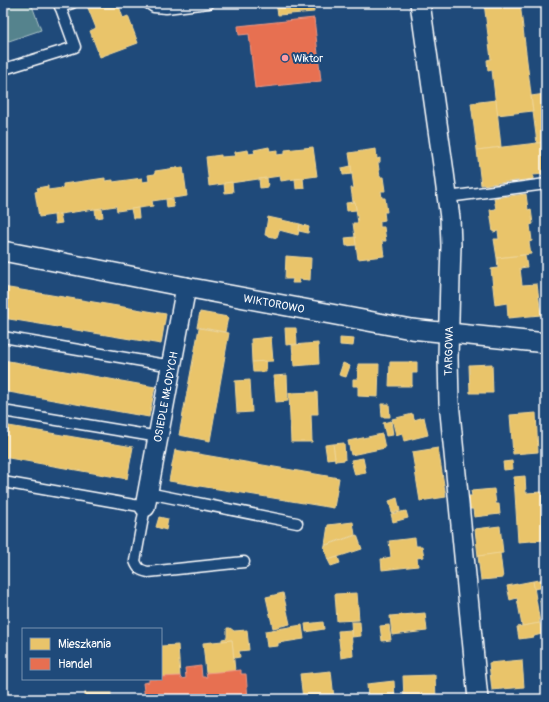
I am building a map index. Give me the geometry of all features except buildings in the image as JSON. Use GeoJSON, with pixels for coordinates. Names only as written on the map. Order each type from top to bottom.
{"type":"FeatureCollection","features":[{"type":"Feature","properties":{"kind":"street","name":"TARGOWA"},"geometry":{"type":"LineString","coordinates":[[420,3],[450,218],[451,246],[448,358],[450,402],[478,699]]}},
{"type":"Feature","properties":{"kind":"street","name":"WIKTOROWO"},"geometry":{"type":"LineString","coordinates":[[3,251],[411,330],[546,343]]}},
{"type":"Feature","properties":{"kind":"street","name":"OSIEDLE MŁODYCH"},"geometry":{"type":"LineString","coordinates":[[147,500],[186,287]]}},
{"type":"Feature","properties":{"kind":"lane"},"geometry":{"type":"LineString","coordinates":[[4,69],[75,46],[60,5],[72,3]]}},
{"type":"Feature","properties":{"kind":"lane"},"geometry":{"type":"LineString","coordinates":[[148,3],[154,7],[166,8],[209,3]]}},
{"type":"Feature","properties":{"kind":"lane"},"geometry":{"type":"LineString","coordinates":[[448,197],[546,184]]}},
{"type":"Feature","properties":{"kind":"lane"},"geometry":{"type":"LineString","coordinates":[[3,337],[172,366]]}},
{"type":"Feature","properties":{"kind":"lane"},"geometry":{"type":"LineString","coordinates":[[3,411],[159,437]]}},
{"type":"Feature","properties":{"kind":"lane"},"geometry":{"type":"LineString","coordinates":[[3,482],[147,500],[297,523]]}},
{"type":"Feature","properties":{"kind":"lane"},"geometry":{"type":"LineString","coordinates":[[147,500],[135,561],[137,567],[141,570],[148,572],[244,562]]}},
{"type":"Feature","properties":{"kind":"green space"},"geometry":{"type":"Polygon","coordinates":[[[16,3],[31,3],[41,30],[3,43],[3,6],[16,3]]]}},
{"type":"Feature","properties":{"kind":"place","name":"Wiktor"},"geometry":{"type":"Point","coordinates":[285,58]}}]}
